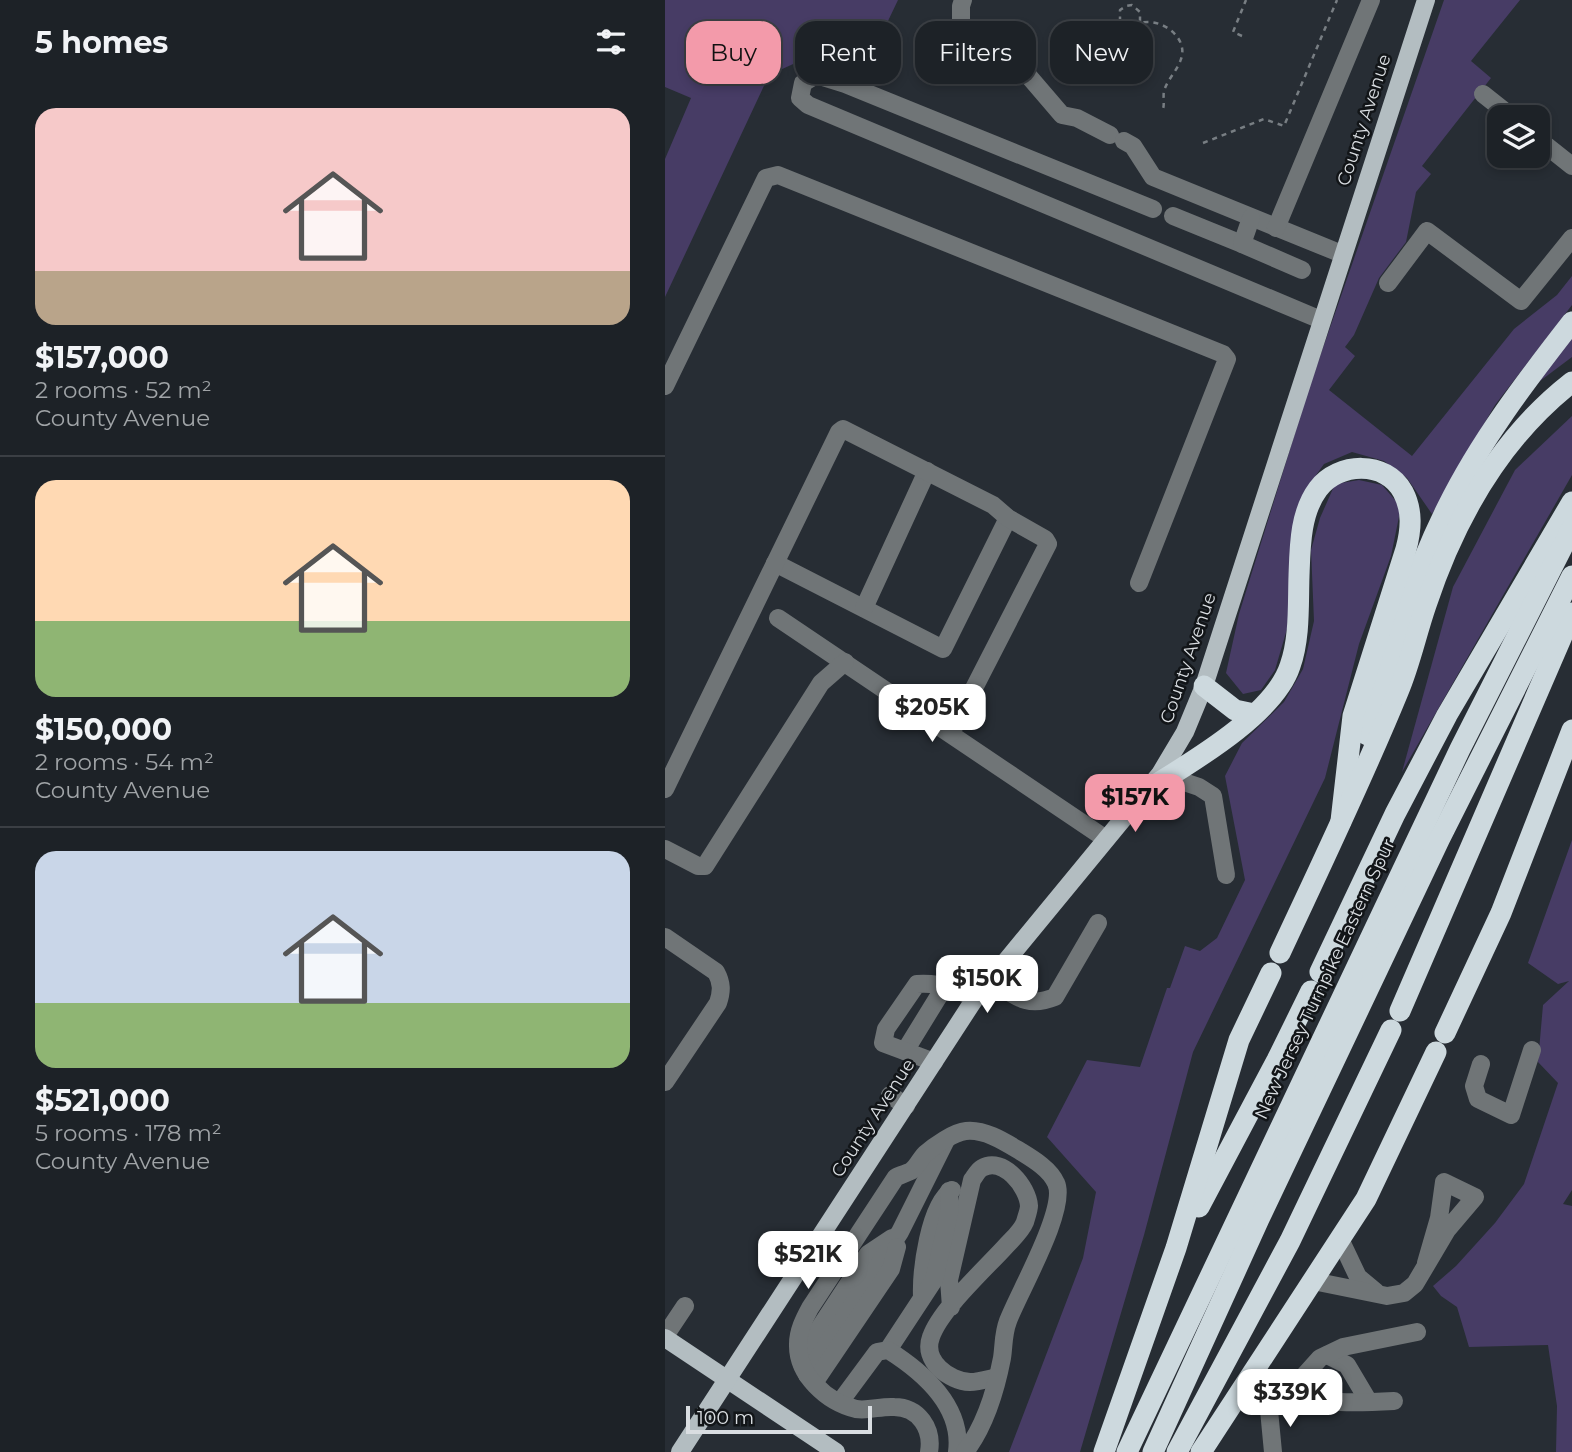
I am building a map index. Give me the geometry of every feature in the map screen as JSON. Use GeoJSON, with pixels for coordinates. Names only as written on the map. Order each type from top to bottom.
{"type":"FeatureCollection","features":[{"type":"Feature","properties":{"kind":"highway"},"geometry":{"type":"LineString","coordinates":[[1341,821],[1402,619],[1437,527],[1497,422],[1572,322]]}},
{"type":"Feature","properties":{"kind":"highway"},"geometry":{"type":"LineString","coordinates":[[1104,1452],[1128,1391],[1176,1248],[1239,1040],[1399,689],[1446,550],[1486,475],[1519,431],[1572,382]]}},
{"type":"Feature","properties":{"kind":"highway"},"geometry":{"type":"LineString","coordinates":[[1158,780],[1243,725],[1273,695],[1290,665],[1295,639],[1303,527],[1313,496],[1326,480],[1344,470],[1364,468],[1383,473],[1399,485],[1409,509],[1411,528],[1353,716],[1341,821]]}},
{"type":"Feature","properties":{"kind":"highway"},"geometry":{"type":"LineString","coordinates":[[1176,1248],[1277,1060],[1395,814],[1447,715],[1572,502]]}},
{"type":"Feature","properties":{"kind":"highway","name":"New Jersey Turnpike Eastern Spur"},"geometry":{"type":"LineString","coordinates":[[1127,1452],[1460,748],[1572,528]]}},
{"type":"Feature","properties":{"kind":"highway"},"geometry":{"type":"LineString","coordinates":[[1153,1452],[1255,1228],[1440,838],[1572,576]]}},
{"type":"Feature","properties":{"kind":"highway"},"geometry":{"type":"LineString","coordinates":[[1177,1452],[1290,1241],[1396,1021],[1572,613]]}},
{"type":"Feature","properties":{"kind":"highway"},"geometry":{"type":"LineString","coordinates":[[1527,719],[1572,629]]}},
{"type":"Feature","properties":{"kind":"highway"},"geometry":{"type":"LineString","coordinates":[[1204,685],[1235,710],[1254,714]]}},
{"type":"Feature","properties":{"kind":"highway"},"geometry":{"type":"LineString","coordinates":[[1201,1452],[1341,1241],[1374,1182],[1513,884],[1572,730]]}},
{"type":"Feature","properties":{"kind":"main road","name":"County Avenue"},"geometry":{"type":"LineString","coordinates":[[680,1452],[974,1000],[1158,780],[1185,732],[1204,685],[1426,0]]}},
{"type":"Feature","properties":{"kind":"main road"},"geometry":{"type":"LineString","coordinates":[[665,1337],[836,1452]]}},
{"type":"Feature","properties":{"kind":"street"},"geometry":{"type":"LineString","coordinates":[[963,0],[961,24],[970,39],[1026,73],[1062,115],[1077,118],[1133,146],[1153,177],[1342,254]]}},
{"type":"Feature","properties":{"kind":"street"},"geometry":{"type":"LineString","coordinates":[[1276,228],[1371,0]]}},
{"type":"Feature","properties":{"kind":"street"},"geometry":{"type":"LineString","coordinates":[[1153,209],[845,84],[816,75],[803,83],[800,98],[808,105],[1321,320]]}},
{"type":"Feature","properties":{"kind":"street"},"geometry":{"type":"LineString","coordinates":[[1483,94],[1497,105]]}},
{"type":"Feature","properties":{"kind":"street"},"geometry":{"type":"LineString","coordinates":[[1550,149],[1572,166]]}},
{"type":"Feature","properties":{"kind":"street"},"geometry":{"type":"LineString","coordinates":[[665,386],[766,178],[772,175],[778,175],[1223,354],[1227,359],[1139,583]]}},
{"type":"Feature","properties":{"kind":"street"},"geometry":{"type":"LineString","coordinates":[[1173,216],[1302,270]]}},
{"type":"Feature","properties":{"kind":"street"},"geometry":{"type":"LineString","coordinates":[[1242,244],[1251,218]]}},
{"type":"Feature","properties":{"kind":"street"},"geometry":{"type":"LineString","coordinates":[[1388,283],[1427,231],[1521,301],[1572,238]]}},
{"type":"Feature","properties":{"kind":"street"},"geometry":{"type":"LineString","coordinates":[[665,789],[839,432],[843,429],[993,505],[1048,544],[951,733]]}},
{"type":"Feature","properties":{"kind":"street"},"geometry":{"type":"LineString","coordinates":[[864,608],[926,471]]}},
{"type":"Feature","properties":{"kind":"street"},"geometry":{"type":"LineString","coordinates":[[775,562],[943,649],[1008,518]]}},
{"type":"Feature","properties":{"kind":"street"},"geometry":{"type":"LineString","coordinates":[[778,618],[1106,839]]}},
{"type":"Feature","properties":{"kind":"street"},"geometry":{"type":"LineString","coordinates":[[665,849],[698,866],[705,866],[821,684],[845,663]]}},
{"type":"Feature","properties":{"kind":"street"},"geometry":{"type":"LineString","coordinates":[[1158,780],[1199,787],[1213,796],[1226,875]]}},
{"type":"Feature","properties":{"kind":"street"},"geometry":{"type":"LineString","coordinates":[[989,979],[1027,1003],[1043,1002],[1055,997],[1098,923]]}},
{"type":"Feature","properties":{"kind":"street"},"geometry":{"type":"LineString","coordinates":[[665,937],[716,972],[722,994],[665,1082]]}},
{"type":"Feature","properties":{"kind":"street"},"geometry":{"type":"LineString","coordinates":[[934,1062],[883,1043],[886,1028],[917,984],[935,984],[963,991],[974,1000]]}},
{"type":"Feature","properties":{"kind":"street"},"geometry":{"type":"LineString","coordinates":[[905,1051],[945,986]]}},
{"type":"Feature","properties":{"kind":"street"},"geometry":{"type":"LineString","coordinates":[[1481,1064],[1474,1086],[1478,1099],[1511,1115],[1532,1050]]}},
{"type":"Feature","properties":{"kind":"street"},"geometry":{"type":"LineString","coordinates":[[890,1095],[906,1106]]}},
{"type":"Feature","properties":{"kind":"street"},"geometry":{"type":"LineString","coordinates":[[929,1452],[928,1429],[913,1412],[898,1407],[859,1409],[840,1402],[808,1374],[797,1346],[810,1308],[896,1177],[911,1171],[925,1154],[965,1130],[1000,1139],[1040,1164],[1056,1181],[1059,1190],[1053,1217],[1021,1296],[1008,1320],[997,1377],[981,1424],[965,1452]]}},
{"type":"Feature","properties":{"kind":"street"},"geometry":{"type":"LineString","coordinates":[[808,1374],[891,1269],[900,1232],[946,1140]]}},
{"type":"Feature","properties":{"kind":"street"},"geometry":{"type":"LineString","coordinates":[[951,1307],[949,1280],[972,1180],[980,1168],[991,1165],[1001,1168],[1019,1180],[1029,1205],[1024,1224],[951,1307],[934,1329],[929,1341],[930,1353],[937,1366],[951,1378],[973,1382],[997,1377]]}},
{"type":"Feature","properties":{"kind":"street"},"geometry":{"type":"LineString","coordinates":[[888,1350],[922,1297],[921,1277],[938,1206],[949,1191],[972,1180]]}},
{"type":"Feature","properties":{"kind":"street"},"geometry":{"type":"LineString","coordinates":[[1313,1281],[1382,1295],[1398,1295],[1409,1289],[1419,1279],[1426,1263],[1439,1219],[1444,1182],[1475,1197],[1447,1230],[1426,1263]]}},
{"type":"Feature","properties":{"kind":"street"},"geometry":{"type":"LineString","coordinates":[[808,1374],[809,1344],[868,1254],[900,1232]]}},
{"type":"Feature","properties":{"kind":"street"},"geometry":{"type":"LineString","coordinates":[[1341,1241],[1359,1277],[1382,1295]]}},
{"type":"Feature","properties":{"kind":"street"},"geometry":{"type":"LineString","coordinates":[[665,1337],[685,1306]]}},
{"type":"Feature","properties":{"kind":"street"},"geometry":{"type":"LineString","coordinates":[[1273,1452],[1269,1410],[1321,1357],[1343,1348],[1417,1332]]}},
{"type":"Feature","properties":{"kind":"street"},"geometry":{"type":"LineString","coordinates":[[840,1402],[877,1352],[888,1350],[921,1373],[950,1408],[957,1431],[957,1452]]}},
{"type":"Feature","properties":{"kind":"street"},"geometry":{"type":"LineString","coordinates":[[1327,1355],[1347,1365],[1369,1402]]}},
{"type":"Feature","properties":{"kind":"street"},"geometry":{"type":"LineString","coordinates":[[973,1382],[981,1424]]}},
{"type":"Feature","properties":{"kind":"street"},"geometry":{"type":"LineString","coordinates":[[1287,1394],[1307,1400],[1348,1404],[1394,1401]]}},
{"type":"Feature","properties":{"kind":"path"},"geometry":{"type":"LineString","coordinates":[[1121,21],[1120,10],[1126,6],[1128,0]]}},
{"type":"Feature","properties":{"kind":"path"},"geometry":{"type":"LineString","coordinates":[[1243,36],[1233,32],[1246,0]]}},
{"type":"Feature","properties":{"kind":"path"},"geometry":{"type":"LineString","coordinates":[[1203,143],[1264,119],[1284,126],[1337,0]]}},
{"type":"Feature","properties":{"kind":"path"},"geometry":{"type":"LineString","coordinates":[[1126,6],[1135,7],[1140,12],[1140,21]]}},
{"type":"Feature","properties":{"kind":"path"},"geometry":{"type":"LineString","coordinates":[[1150,21],[1155,20],[1170,28],[1181,45],[1182,59],[1165,88],[1163,109]]}},
{"type":"Feature","properties":{"kind":"shaded area"},"geometry":{"type":"Polygon","coordinates":[[[665,0],[898,0],[888,21],[795,21],[795,63],[781,70],[781,21],[686,21],[686,84],[765,84],[665,297],[665,159],[691,98],[665,87],[665,0]]]}},
{"type":"Feature","properties":{"kind":"shaded area"},"geometry":{"type":"Polygon","coordinates":[[[1444,0],[1520,0],[1471,61],[1491,78],[1422,166],[1431,174],[1416,192],[1406,242],[1379,278],[1354,335],[1345,347],[1355,356],[1329,390],[1412,456],[1514,329],[1557,295],[1572,276],[1572,305],[1495,405],[1432,514],[1407,478],[1384,461],[1352,452],[1324,464],[1304,492],[1287,629],[1275,670],[1261,690],[1243,694],[1226,673],[1239,614],[1309,388],[1444,0]]]}},
{"type":"Feature","properties":{"kind":"shaded area"},"geometry":{"type":"Polygon","coordinates":[[[1572,338],[1572,357],[1536,384],[1572,338]]]}},
{"type":"Feature","properties":{"kind":"shaded area"},"geometry":{"type":"Polygon","coordinates":[[[1572,416],[1572,475],[1402,772],[1453,587],[1515,470],[1572,416]]]}},
{"type":"Feature","properties":{"kind":"shaded area"},"geometry":{"type":"Polygon","coordinates":[[[1359,480],[1382,485],[1401,507],[1391,556],[1359,644],[1325,778],[1193,1052],[1144,1235],[1080,1452],[1009,1452],[1083,1258],[1096,1192],[1047,1137],[1087,1060],[1140,1067],[1167,988],[1170,988],[1185,946],[1200,951],[1217,938],[1245,880],[1225,776],[1242,743],[1284,702],[1303,669],[1314,621],[1311,550],[1320,518],[1335,484],[1359,480]]]}},
{"type":"Feature","properties":{"kind":"shaded area"},"geometry":{"type":"Polygon","coordinates":[[[1572,840],[1572,1190],[1563,1204],[1572,1206],[1572,1452],[1556,1452],[1557,1406],[1548,1345],[1469,1347],[1457,1307],[1441,1296],[1433,1286],[1456,1266],[1495,1223],[1524,1184],[1558,1083],[1538,1062],[1543,1005],[1569,981],[1558,984],[1528,963],[1572,840]]]}}]}
